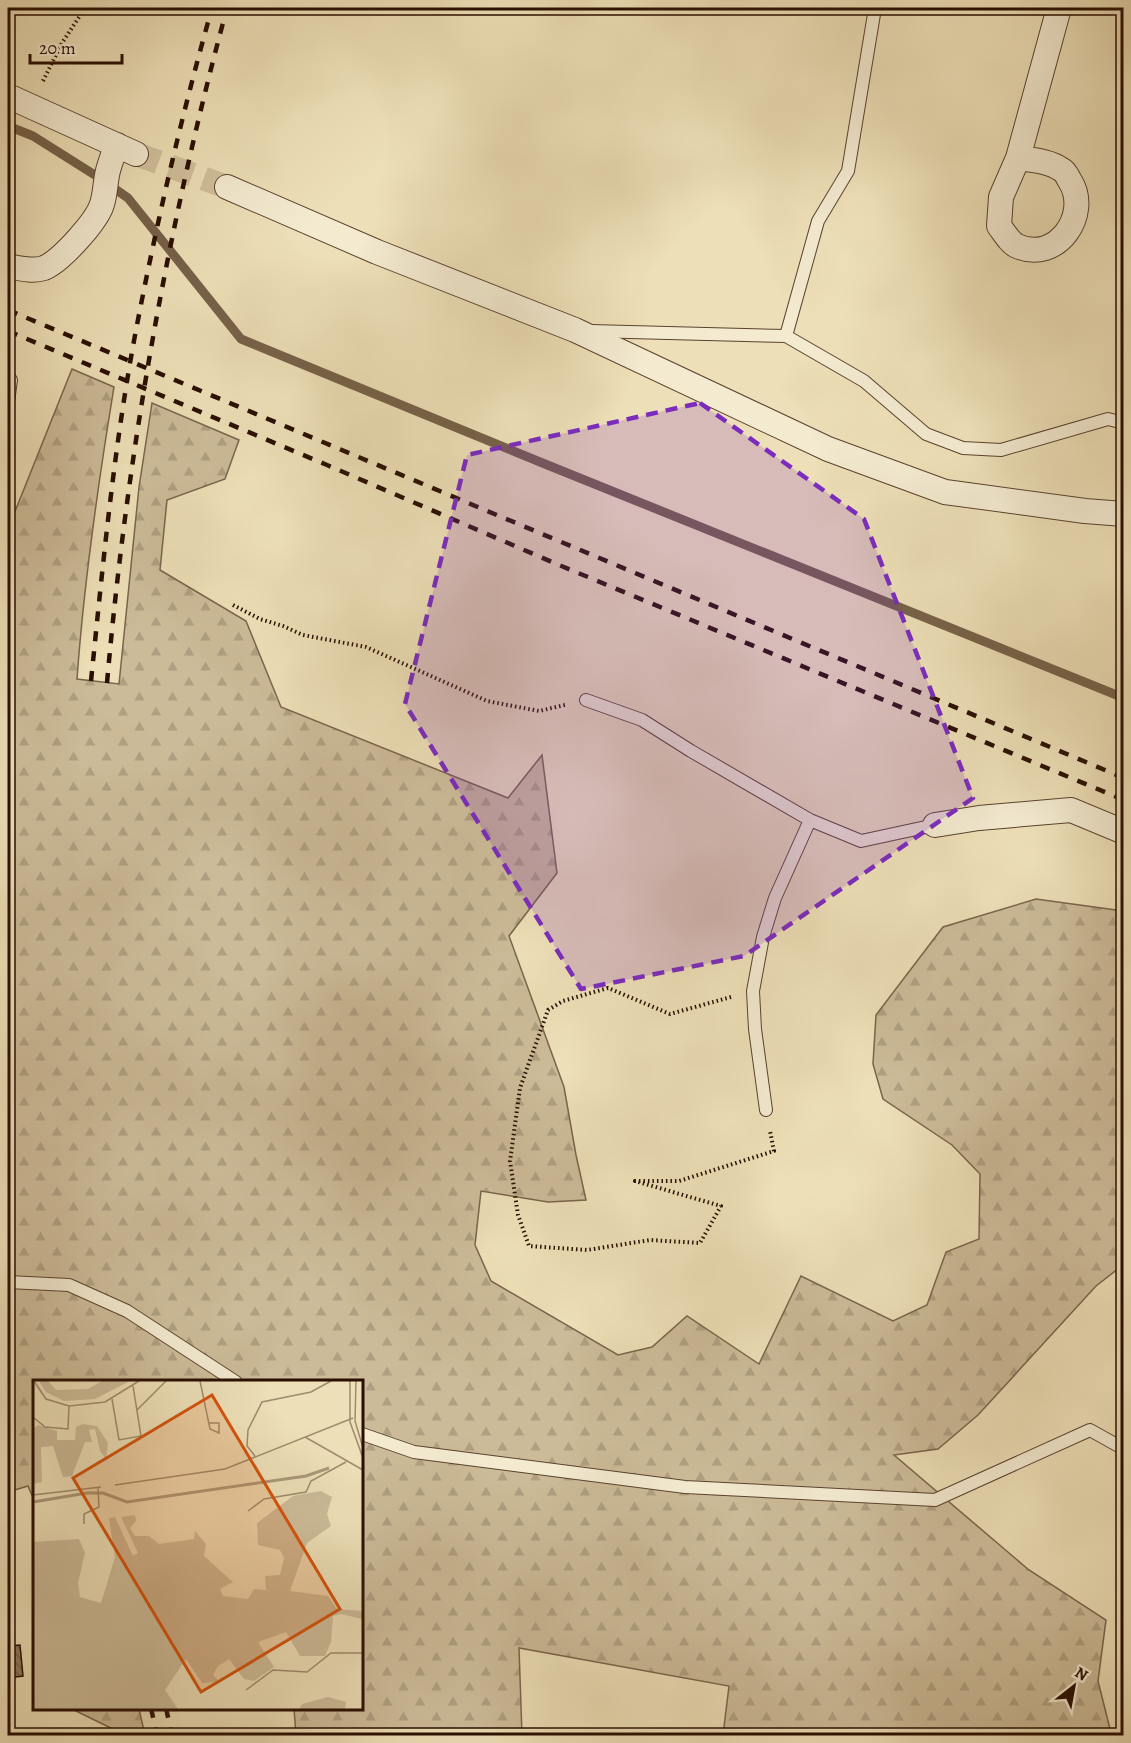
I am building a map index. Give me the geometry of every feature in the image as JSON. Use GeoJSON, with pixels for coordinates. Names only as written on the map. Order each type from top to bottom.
{"type":"FeatureCollection","features":[{"type":"Feature","properties":{"kind":"street"},"geometry":{"type":"LineString","coordinates":[[1018,158],[1059,8]]}},
{"type":"Feature","properties":{"kind":"street"},"geometry":{"type":"LineString","coordinates":[[8,96],[31,106],[120,155],[102,204],[93,220],[66,252],[42,268],[26,269],[8,266]]}},
{"type":"Feature","properties":{"kind":"street"},"geometry":{"type":"LineString","coordinates":[[227,187],[377,252],[575,330],[828,449],[945,492],[1124,514]]}},
{"type":"Feature","properties":{"kind":"street"},"geometry":{"type":"LineString","coordinates":[[935,825],[980,818],[1071,810],[1124,832]]}},
{"type":"Feature","properties":{"kind":"lane"},"geometry":{"type":"LineString","coordinates":[[786,336],[818,220],[848,171],[875,8]]}},
{"type":"Feature","properties":{"kind":"lane"},"geometry":{"type":"LineString","coordinates":[[575,330],[786,336],[864,381],[926,434],[963,448],[1001,450],[1108,419],[1124,423]]}},
{"type":"Feature","properties":{"kind":"lane"},"geometry":{"type":"LineString","coordinates":[[8,376],[11,380],[8,402]]}},
{"type":"Feature","properties":{"kind":"lane"},"geometry":{"type":"LineString","coordinates":[[586,700],[642,720],[810,820],[861,841],[935,825]]}},
{"type":"Feature","properties":{"kind":"lane"},"geometry":{"type":"LineString","coordinates":[[766,1110],[755,1029],[753,991],[763,936],[775,898],[810,820]]}},
{"type":"Feature","properties":{"kind":"lane"},"geometry":{"type":"LineString","coordinates":[[8,1282],[69,1285],[127,1311],[233,1380]]}},
{"type":"Feature","properties":{"kind":"lane"},"geometry":{"type":"LineString","coordinates":[[363,1434],[414,1452],[685,1487],[935,1500],[1090,1431],[1124,1449]]}},
{"type":"Feature","properties":{"kind":"path"},"geometry":{"type":"LineString","coordinates":[[31,106],[62,43],[85,8]]}},
{"type":"Feature","properties":{"kind":"path"},"geometry":{"type":"LineString","coordinates":[[233,605],[260,619],[303,635],[366,647],[487,701],[539,711]]}},
{"type":"Feature","properties":{"kind":"path"},"geometry":{"type":"LineString","coordinates":[[753,991],[670,1014],[609,988],[562,1001],[548,1010],[520,1088],[510,1161],[518,1215],[529,1246],[587,1250],[651,1240],[700,1243],[721,1206],[635,1181],[680,1181],[774,1151],[766,1110]]}},
{"type":"Feature","properties":{"kind":"highlighted area"},"geometry":{"type":"Polygon","coordinates":[[[700,403],[864,519],[973,798],[744,956],[581,989],[405,704],[467,455],[700,403]]]}},
{"type":"Feature","properties":{"kind":"green space"},"geometry":{"type":"Polygon","coordinates":[[[72,369],[114,387],[92,533],[77,679],[119,684],[139,487],[152,403],[239,440],[225,479],[167,500],[160,570],[246,621],[281,707],[508,798],[542,755],[557,873],[509,936],[564,1087],[586,1200],[548,1202],[481,1191],[475,1245],[491,1281],[618,1355],[652,1347],[687,1316],[759,1364],[801,1276],[893,1321],[927,1305],[946,1252],[979,1239],[980,1174],[952,1145],[883,1099],[873,1064],[876,1015],[943,927],[1036,899],[1123,911],[1123,1265],[1096,1286],[978,1415],[938,1449],[894,1455],[1029,1570],[1106,1620],[1098,1681],[1110,1729],[1118,1735],[723,1735],[729,1686],[519,1648],[522,1735],[296,1735],[294,1710],[363,1710],[363,1380],[33,1380],[33,1498],[28,1486],[8,1492],[8,529],[72,369]]]}},
{"type":"Feature","properties":{"kind":"green space"},"geometry":{"type":"Polygon","coordinates":[[[74,1710],[139,1710],[145,1735],[125,1735],[74,1710]]]}},
{"type":"Feature","properties":{"kind":"building"},"geometry":{"type":"Polygon","coordinates":[[[20,1645],[23,1676],[8,1678],[8,1646],[20,1645]]]}},
{"type":"Feature","properties":{"kind":"waterway"},"geometry":{"type":"LineString","coordinates":[[8,126],[33,136],[128,198],[241,339],[1124,698]]}},
{"type":"Feature","properties":{"kind":"tunnel"},"geometry":{"type":"LineString","coordinates":[[136,154],[227,187]]}},
{"type":"Feature","properties":{"kind":"railway"},"geometry":{"type":"LineString","coordinates":[[91,681],[115,461],[128,374],[171,168],[212,8]]}},
{"type":"Feature","properties":{"kind":"railway"},"geometry":{"type":"LineString","coordinates":[[107,683],[126,512],[152,343],[186,175],[227,8]]}},
{"type":"Feature","properties":{"kind":"railway"},"geometry":{"type":"LineString","coordinates":[[8,310],[1124,778]]}},
{"type":"Feature","properties":{"kind":"railway"},"geometry":{"type":"LineString","coordinates":[[8,331],[559,565],[1124,800]]}},
{"type":"Feature","properties":{"kind":"railway"},"geometry":{"type":"LineString","coordinates":[[151,1710],[157,1736]]}},
{"type":"Feature","properties":{"kind":"railway"},"geometry":{"type":"LineString","coordinates":[[166,1710],[172,1736]]}}]}
